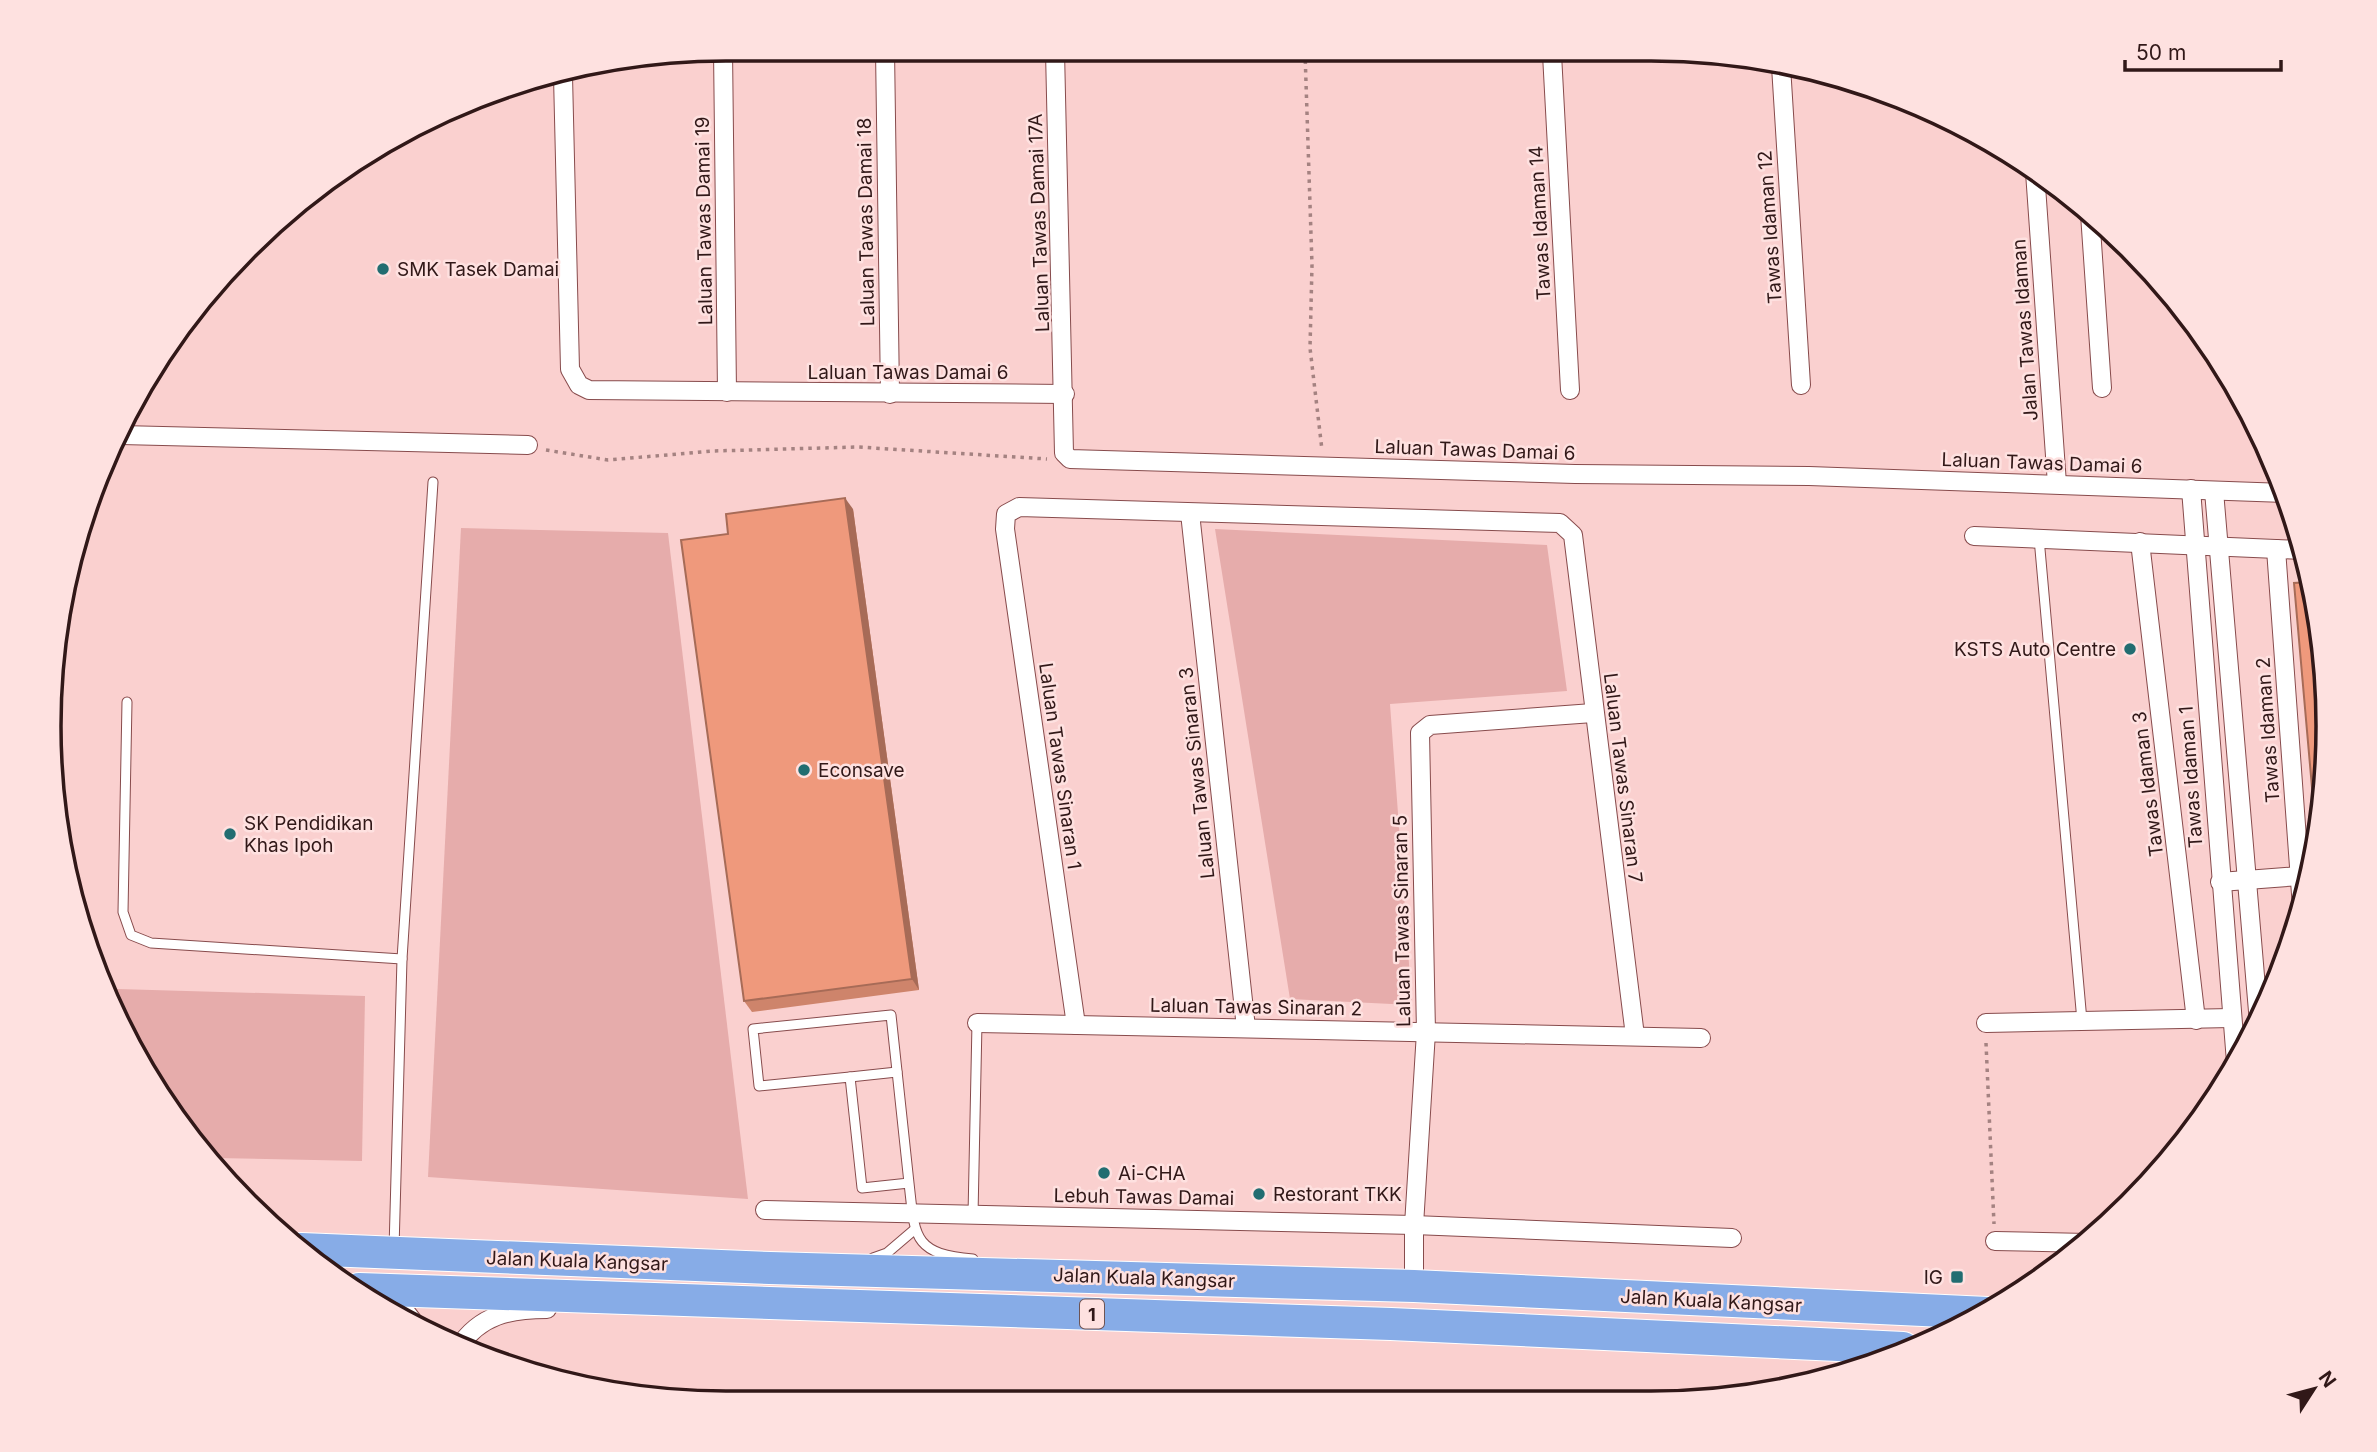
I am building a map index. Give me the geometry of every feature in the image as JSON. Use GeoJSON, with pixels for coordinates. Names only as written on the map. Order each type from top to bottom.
{"type":"FeatureCollection","features":[{"type":"Feature","properties":{"kind":"highway","name":"Jalan Kuala Kangsar"},"geometry":{"type":"LineString","coordinates":[[317,1250],[770,1268],[1017,1269],[1964,1312]]}},
{"type":"Feature","properties":{"kind":"highway","name":"Jalan Kuala Kangsar"},"geometry":{"type":"LineString","coordinates":[[374,1289],[1391,1324],[1886,1347]]}},
{"type":"Feature","properties":{"kind":"street","name":"Laluan Tawas Damai 19"},"geometry":{"type":"LineString","coordinates":[[723,61],[727,392]]}},
{"type":"Feature","properties":{"kind":"street","name":"Laluan Tawas Damai 18"},"geometry":{"type":"LineString","coordinates":[[885,61],[890,394]]}},
{"type":"Feature","properties":{"kind":"street","name":"Laluan Tawas Damai 17A"},"geometry":{"type":"LineString","coordinates":[[1055,61],[1065,394]]}},
{"type":"Feature","properties":{"kind":"street","name":"Tawas Idaman 14"},"geometry":{"type":"LineString","coordinates":[[1552,61],[1570,390]]}},
{"type":"Feature","properties":{"kind":"street","name":"Tawas Idaman 12"},"geometry":{"type":"LineString","coordinates":[[1782,74],[1801,385]]}},
{"type":"Feature","properties":{"kind":"street","name":"Laluan Tawas Damai 6"},"geometry":{"type":"LineString","coordinates":[[562,82],[570,369],[575,380],[589,390],[1065,394]]}},
{"type":"Feature","properties":{"kind":"street","name":"Jalan Tawas Idaman"},"geometry":{"type":"LineString","coordinates":[[2036,184],[2057,484]]}},
{"type":"Feature","properties":{"kind":"street"},"geometry":{"type":"LineString","coordinates":[[2091,228],[2102,388]]}},
{"type":"Feature","properties":{"kind":"street"},"geometry":{"type":"LineString","coordinates":[[1065,394],[1064,453],[1070,459]]}},
{"type":"Feature","properties":{"kind":"street"},"geometry":{"type":"LineString","coordinates":[[129,435],[528,445]]}},
{"type":"Feature","properties":{"kind":"street","name":"Laluan Tawas Damai 6"},"geometry":{"type":"LineString","coordinates":[[1070,459],[1575,474],[1809,476],[2273,493]]}},
{"type":"Feature","properties":{"kind":"street","name":"Tawas Idaman 1"},"geometry":{"type":"LineString","coordinates":[[2191,489],[2234,1045]]}},
{"type":"Feature","properties":{"kind":"street"},"geometry":{"type":"LineString","coordinates":[[2214,491],[2257,998]]}},
{"type":"Feature","properties":{"kind":"street","name":"Laluan Tawas Sinaran 1"},"geometry":{"type":"LineString","coordinates":[[1076,1025],[1004,529],[1006,514],[1019,507],[1190,513]]}},
{"type":"Feature","properties":{"kind":"street","name":"Laluan Tawas Sinaran 7"},"geometry":{"type":"LineString","coordinates":[[1190,513],[1560,523],[1567,527],[1573,535],[1635,1036]]}},
{"type":"Feature","properties":{"kind":"street","name":"Laluan Tawas Sinaran 3"},"geometry":{"type":"LineString","coordinates":[[1190,513],[1246,1028]]}},
{"type":"Feature","properties":{"kind":"street"},"geometry":{"type":"LineString","coordinates":[[1974,536],[2292,550]]}},
{"type":"Feature","properties":{"kind":"street","name":"Tawas Idaman 3"},"geometry":{"type":"LineString","coordinates":[[2140,542],[2196,1020]]}},
{"type":"Feature","properties":{"kind":"street","name":"Tawas Idaman 2"},"geometry":{"type":"LineString","coordinates":[[2276,550],[2303,855]]}},
{"type":"Feature","properties":{"kind":"street","name":"Laluan Tawas Sinaran 5"},"geometry":{"type":"LineString","coordinates":[[1413,1286],[1414,1224],[1426,1032],[1420,733],[1430,725],[1593,713]]}},
{"type":"Feature","properties":{"kind":"street"},"geometry":{"type":"LineString","coordinates":[[2220,882],[2298,877]]}},
{"type":"Feature","properties":{"kind":"street"},"geometry":{"type":"LineString","coordinates":[[1986,1023],[2231,1018]]}},
{"type":"Feature","properties":{"kind":"street","name":"Laluan Tawas Sinaran 2"},"geometry":{"type":"LineString","coordinates":[[977,1023],[1702,1038]]}},
{"type":"Feature","properties":{"kind":"street","name":"Lebuh Tawas Damai"},"geometry":{"type":"LineString","coordinates":[[765,1210],[913,1222],[972,1215],[1414,1224],[1732,1238]]}},
{"type":"Feature","properties":{"kind":"street"},"geometry":{"type":"LineString","coordinates":[[1995,1241],[2069,1243]]}},
{"type":"Feature","properties":{"kind":"street"},"geometry":{"type":"LineString","coordinates":[[466,1337],[471,1329],[490,1318],[529,1309],[598,1310],[628,1297]]}},
{"type":"Feature","properties":{"kind":"lane"},"geometry":{"type":"LineString","coordinates":[[394,1254],[402,959],[433,482]]}},
{"type":"Feature","properties":{"kind":"lane"},"geometry":{"type":"LineString","coordinates":[[2039,538],[2082,1022]]}},
{"type":"Feature","properties":{"kind":"lane"},"geometry":{"type":"LineString","coordinates":[[127,702],[123,912],[131,935],[152,943],[402,959]]}},
{"type":"Feature","properties":{"kind":"lane"},"geometry":{"type":"LineString","coordinates":[[897,1072],[759,1086],[753,1029],[891,1015],[913,1222],[922,1244],[941,1254],[989,1259]]}},
{"type":"Feature","properties":{"kind":"lane"},"geometry":{"type":"LineString","coordinates":[[972,1215],[977,1023]]}},
{"type":"Feature","properties":{"kind":"lane"},"geometry":{"type":"LineString","coordinates":[[850,1077],[862,1188],[909,1183]]}},
{"type":"Feature","properties":{"kind":"lane"},"geometry":{"type":"LineString","coordinates":[[863,1258],[876,1258],[887,1253],[913,1222]]}},
{"type":"Feature","properties":{"kind":"lane"},"geometry":{"type":"LineString","coordinates":[[770,1268],[780,1259],[822,1258]]}},
{"type":"Feature","properties":{"kind":"path"},"geometry":{"type":"LineString","coordinates":[[1305,61],[1312,265],[1310,348],[1324,466]]}},
{"type":"Feature","properties":{"kind":"path"},"geometry":{"type":"LineString","coordinates":[[528,445],[574,456],[608,460],[713,451],[858,447],[1017,459],[1070,459]]}},
{"type":"Feature","properties":{"kind":"path"},"geometry":{"type":"LineString","coordinates":[[1986,1023],[1995,1241]]}},
{"type":"Feature","properties":{"kind":"shaded area"},"geometry":{"type":"Polygon","coordinates":[[[461,528],[668,533],[748,1199],[428,1177],[461,528]]]}},
{"type":"Feature","properties":{"kind":"shaded area"},"geometry":{"type":"Polygon","coordinates":[[[1215,529],[1547,545],[1567,691],[1390,704],[1412,1005],[1290,999],[1215,529]]]}},
{"type":"Feature","properties":{"kind":"shaded area"},"geometry":{"type":"Polygon","coordinates":[[[117,989],[365,996],[362,1161],[221,1158],[173,1095],[150,1058],[117,989]]]}},
{"type":"Feature","properties":{"kind":"building","name":"Econsave"},"geometry":{"type":"Polygon","coordinates":[[[845,498],[912,979],[744,1001],[681,540],[728,534],[726,514],[845,498]]]}},
{"type":"Feature","properties":{"kind":"building"},"geometry":{"type":"Polygon","coordinates":[[[2294,583],[2300,583],[2303,596],[2314,683],[2316,726],[2312,789],[2294,583]]]}},
{"type":"Feature","properties":{"kind":"place","name":"SMK Tasek Damai"},"geometry":{"type":"Point","coordinates":[383,269]}},
{"type":"Feature","properties":{"kind":"place","name":"KSTS Auto Centre"},"geometry":{"type":"Point","coordinates":[2130,649]}},
{"type":"Feature","properties":{"kind":"place","name":"Econsave"},"geometry":{"type":"Point","coordinates":[804,770]}},
{"type":"Feature","properties":{"kind":"place","name":"SK Pendidikan Khas Ipoh"},"geometry":{"type":"Point","coordinates":[230,834]}},
{"type":"Feature","properties":{"kind":"place","name":"Ai-CHA"},"geometry":{"type":"Point","coordinates":[1104,1173]}},
{"type":"Feature","properties":{"kind":"place","name":"Restorant TKK"},"geometry":{"type":"Point","coordinates":[1259,1194]}},
{"type":"Feature","properties":{"kind":"place","name":"IG"},"geometry":{"type":"Point","coordinates":[1957,1277]}}]}
